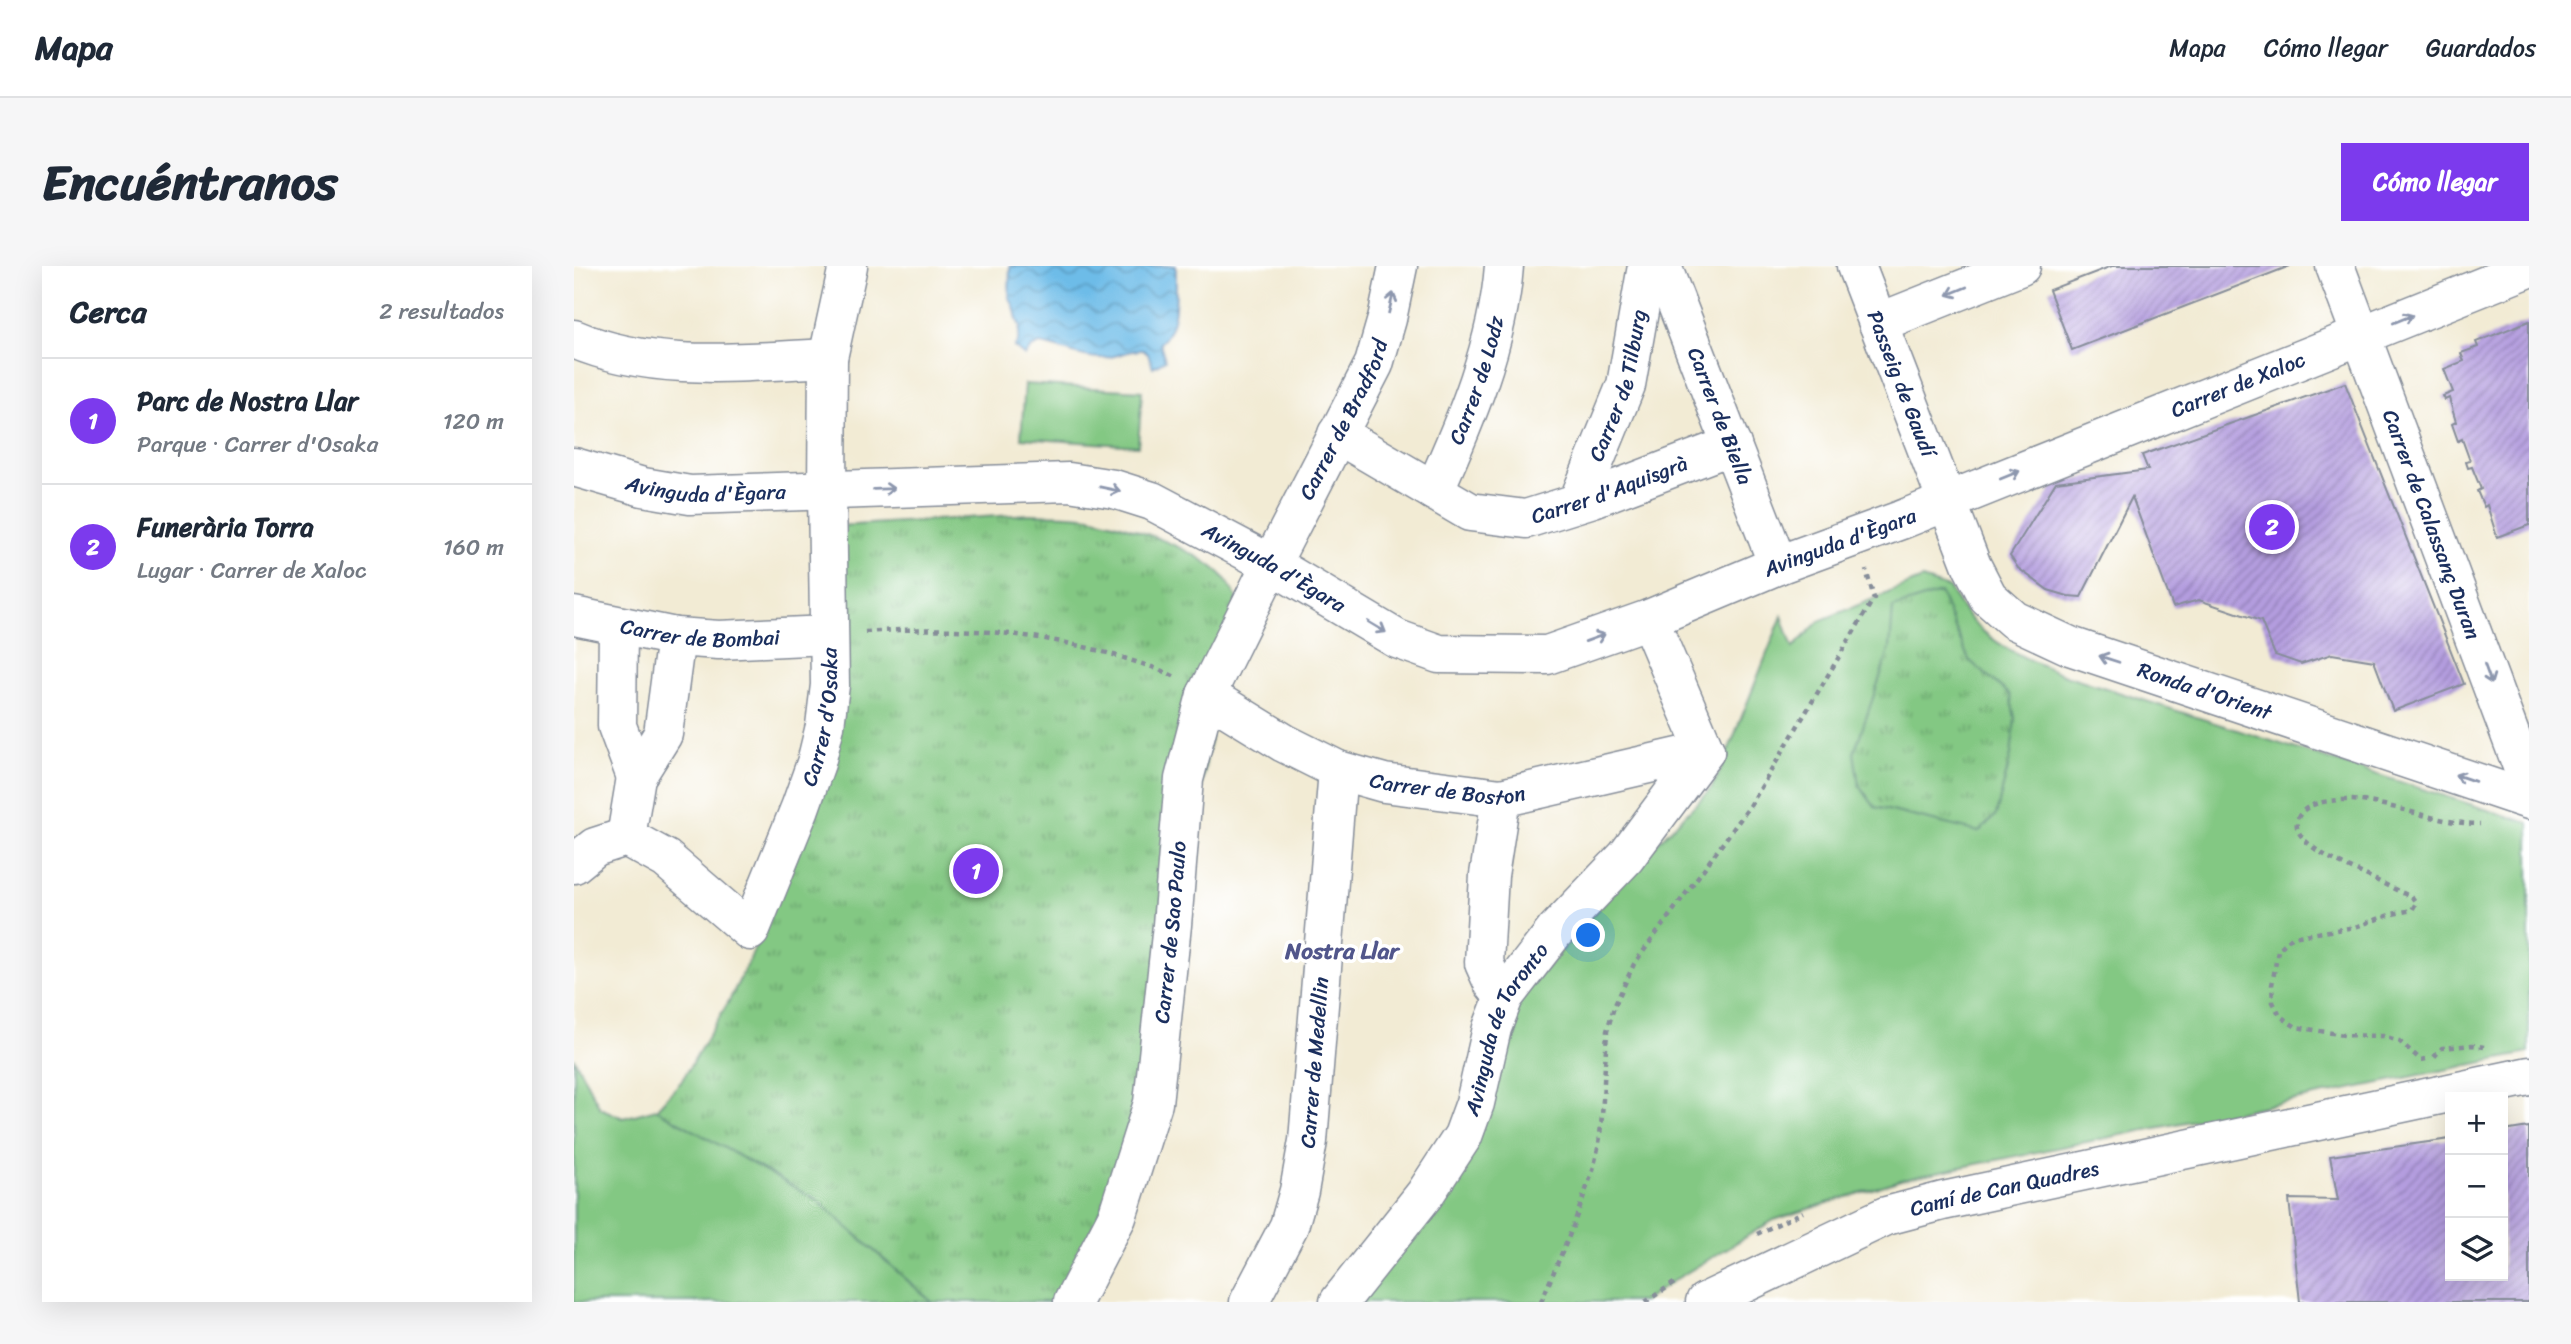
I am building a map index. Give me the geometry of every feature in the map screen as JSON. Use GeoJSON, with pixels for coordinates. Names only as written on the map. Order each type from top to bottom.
{"type":"FeatureCollection","features":[{"type":"Feature","properties":{"kind":"street","name":"Carrer d'Osaka"},"geometry":{"type":"LineString","coordinates":[[626,837],[666,859],[750,931],[816,763],[825,726],[830,685],[828,358],[848,266]]}},
{"type":"Feature","properties":{"kind":"street","name":"Carrer de Bradford"},"geometry":{"type":"LineString","coordinates":[[1270,564],[1374,364],[1398,266]]}},
{"type":"Feature","properties":{"kind":"street","name":"Carrer de Lodz"},"geometry":{"type":"LineString","coordinates":[[1434,491],[1468,412],[1486,359],[1498,312],[1504,266]]}},
{"type":"Feature","properties":{"kind":"street","name":"Carrer de Tilburg"},"geometry":{"type":"LineString","coordinates":[[1578,502],[1626,385],[1647,266]]}},
{"type":"Feature","properties":{"kind":"street","name":"Carrer de Biella"},"geometry":{"type":"LineString","coordinates":[[1662,266],[1778,565]]}},
{"type":"Feature","properties":{"kind":"street","name":"Passeig de Gaudí"},"geometry":{"type":"LineString","coordinates":[[1856,266],[1947,502]]}},
{"type":"Feature","properties":{"kind":"street"},"geometry":{"type":"LineString","coordinates":[[1878,323],[2021,266]]}},
{"type":"Feature","properties":{"kind":"street","name":"Carrer de Calassanç Duran"},"geometry":{"type":"LineString","coordinates":[[2335,266],[2529,785]]}},
{"type":"Feature","properties":{"kind":"street","name":"Carrer de Xaloc"},"geometry":{"type":"LineString","coordinates":[[1947,502],[2529,268]]}},
{"type":"Feature","properties":{"kind":"street"},"geometry":{"type":"LineString","coordinates":[[574,339],[621,354],[678,361],[723,363],[828,358]]}},
{"type":"Feature","properties":{"kind":"street","name":"Carrer d'Aquisgrà"},"geometry":{"type":"LineString","coordinates":[[1338,434],[1470,512],[1526,519],[1732,445]]}},
{"type":"Feature","properties":{"kind":"street","name":"Avinguda d'Ègara"},"geometry":{"type":"LineString","coordinates":[[574,467],[643,487],[690,495],[1069,482],[1114,489],[1152,501],[1270,564],[1397,639],[1439,654],[1547,655],[1649,619],[1778,565],[1947,502]]}},
{"type":"Feature","properties":{"kind":"street","name":"Ronda d'Orient"},"geometry":{"type":"LineString","coordinates":[[1947,502],[1972,566],[1988,597],[2014,620],[2070,646],[2529,800]]}},
{"type":"Feature","properties":{"kind":"street","name":"Carrer de Sao Paulo"},"geometry":{"type":"LineString","coordinates":[[1073,1302],[1117,1217],[1153,1103],[1170,951],[1184,779],[1206,695],[1270,564]]}},
{"type":"Feature","properties":{"kind":"street","name":"Carrer de Bombai"},"geometry":{"type":"LineString","coordinates":[[574,617],[676,637],[719,640],[828,635]]}},
{"type":"Feature","properties":{"kind":"street"},"geometry":{"type":"LineString","coordinates":[[1649,619],[1705,751]]}},
{"type":"Feature","properties":{"kind":"street"},"geometry":{"type":"LineString","coordinates":[[618,627],[617,726],[636,777]]}},
{"type":"Feature","properties":{"kind":"street"},"geometry":{"type":"LineString","coordinates":[[574,863],[595,848],[626,837],[636,777],[663,734],[676,637]]}},
{"type":"Feature","properties":{"kind":"street","name":"Carrer de Boston"},"geometry":{"type":"LineString","coordinates":[[1206,695],[1284,743],[1338,770],[1384,783],[1501,798],[1705,751]]}},
{"type":"Feature","properties":{"kind":"street","name":"Avinguda de Toronto"},"geometry":{"type":"LineString","coordinates":[[1339,1302],[1425,1194],[1463,1136],[1475,1103],[1492,1028],[1503,997],[1555,931],[1626,857],[1705,751]]}},
{"type":"Feature","properties":{"kind":"street","name":"Carrer de Medellin"},"geometry":{"type":"LineString","coordinates":[[1249,1302],[1289,1226],[1299,1191],[1308,1141],[1338,770]]}},
{"type":"Feature","properties":{"kind":"street"},"geometry":{"type":"LineString","coordinates":[[1501,798],[1489,875],[1485,963],[1493,984],[1503,997]]}},
{"type":"Feature","properties":{"kind":"street","name":"Camí de Can Quadres"},"geometry":{"type":"LineString","coordinates":[[1705,1302],[1886,1216],[1943,1201],[2529,1076]]}},
{"type":"Feature","properties":{"kind":"street"},"geometry":{"type":"LineString","coordinates":[[2508,1107],[2529,1103]]}},
{"type":"Feature","properties":{"kind":"street"},"geometry":{"type":"LineString","coordinates":[[2319,1122],[2338,1134],[2387,1130],[2445,1119]]}},
{"type":"Feature","properties":{"kind":"path"},"geometry":{"type":"LineString","coordinates":[[1541,1302],[1593,1170],[1602,1116],[1607,1031],[1614,1007],[1634,964],[1750,806],[1874,597],[1857,536]]}},
{"type":"Feature","properties":{"kind":"path"},"geometry":{"type":"LineString","coordinates":[[828,635],[887,631],[975,631],[1044,638],[1102,650],[1165,671],[1206,695]]}},
{"type":"Feature","properties":{"kind":"path"},"geometry":{"type":"LineString","coordinates":[[2483,824],[2470,824],[2353,800],[2309,806],[2299,815],[2298,824],[2302,836],[2317,852],[2412,897],[2416,903],[2412,910],[2355,927],[2292,937],[2278,950],[2272,985],[2273,1002],[2280,1016],[2296,1027],[2344,1035],[2383,1036],[2399,1041],[2421,1059],[2435,1057],[2442,1048],[2472,1045],[2494,1048]]}},
{"type":"Feature","properties":{"kind":"green space"},"geometry":{"type":"Polygon","coordinates":[[[1025,384],[1142,391],[1138,446],[1021,438],[1025,384]]]}},
{"type":"Feature","properties":{"kind":"green space"},"geometry":{"type":"Polygon","coordinates":[[[1031,514],[1090,517],[1155,537],[1214,568],[1237,598],[1146,1080],[1122,1165],[1059,1302],[932,1302],[817,1200],[656,1109],[681,1082],[729,1001],[751,957],[807,822],[838,526],[1031,514]]]}},
{"type":"Feature","properties":{"kind":"green space"},"geometry":{"type":"Polygon","coordinates":[[[1922,579],[1949,588],[1972,621],[2000,644],[2031,661],[2068,676],[2529,823],[2529,1053],[1907,1178],[1774,1220],[1643,1302],[1354,1302],[1506,1031],[1519,999],[1646,854],[1711,789],[1782,616],[1793,648],[1819,621],[1922,579]]]}},
{"type":"Feature","properties":{"kind":"green space"},"geometry":{"type":"Polygon","coordinates":[[[1940,593],[1969,660],[2010,695],[2015,718],[2011,755],[1996,815],[1979,832],[1875,807],[1859,785],[1854,753],[1890,648],[1893,608],[1940,593]]]}},
{"type":"Feature","properties":{"kind":"green space"},"geometry":{"type":"Polygon","coordinates":[[[574,1058],[600,1108],[623,1118],[656,1109],[817,1200],[932,1302],[574,1302],[574,1058]]]}},
{"type":"Feature","properties":{"kind":"water"},"geometry":{"type":"Polygon","coordinates":[[[1010,266],[1176,266],[1174,318],[1171,328],[1160,343],[1165,360],[1153,367],[1148,354],[1143,350],[1100,358],[1040,344],[1031,348],[1025,356],[1014,347],[1018,342],[1020,326],[1009,298],[1010,266]]]}},
{"type":"Feature","properties":{"kind":"building"},"geometry":{"type":"Polygon","coordinates":[[[2112,266],[2290,266],[2072,350],[2049,290],[2112,266]]]}},
{"type":"Feature","properties":{"kind":"building"},"geometry":{"type":"Polygon","coordinates":[[[2529,321],[2529,525],[2497,537],[2487,505],[2484,507],[2477,491],[2481,489],[2472,467],[2468,468],[2466,462],[2470,461],[2462,439],[2458,441],[2452,424],[2456,422],[2449,398],[2445,400],[2443,396],[2453,392],[2444,369],[2464,361],[2461,353],[2478,347],[2476,342],[2529,321]]]}},
{"type":"Feature","properties":{"kind":"building"},"geometry":{"type":"Polygon","coordinates":[[[2345,383],[2464,684],[2393,711],[2374,661],[2332,654],[2301,664],[2275,655],[2261,621],[2199,600],[2173,607],[2132,497],[2081,597],[2048,590],[2018,568],[2010,556],[2056,482],[2148,470],[2142,455],[2345,383]]]}},
{"type":"Feature","properties":{"kind":"building"},"geometry":{"type":"Polygon","coordinates":[[[2529,1127],[2529,1302],[2300,1302],[2289,1199],[2338,1200],[2330,1156],[2445,1140],[2445,1281],[2508,1281],[2508,1130],[2529,1127]]]}},
{"type":"Feature","properties":{"kind":"place","name":"Funerària Torra"},"geometry":{"type":"Point","coordinates":[2272,527]}},
{"type":"Feature","properties":{"kind":"place","name":"Parc de Nostra Llar"},"geometry":{"type":"Point","coordinates":[976,871]}},
{"type":"Feature","properties":{"kind":"district","name":"Nostra Llar"},"geometry":{"type":"Point","coordinates":[1342,951]}}]}
